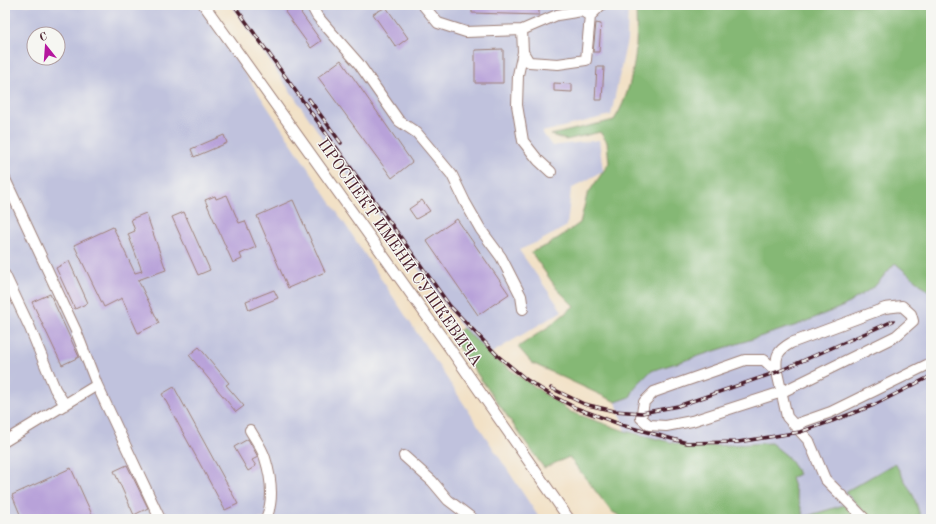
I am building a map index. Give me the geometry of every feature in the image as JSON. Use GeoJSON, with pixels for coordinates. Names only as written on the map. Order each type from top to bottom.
{"type":"FeatureCollection","features":[{"type":"Feature","properties":{"kind":"street","name":"ПРОСПЕКТ ИМЕНИ СУШКЕВИЧА"},"geometry":{"type":"LineString","coordinates":[[204,5],[441,336],[569,519]]}},
{"type":"Feature","properties":{"kind":"street"},"geometry":{"type":"LineString","coordinates":[[311,5],[317,16],[359,64],[399,121],[417,133],[452,175],[481,230],[501,257],[521,296],[523,309]]}},
{"type":"Feature","properties":{"kind":"street"},"geometry":{"type":"LineString","coordinates":[[423,5],[438,23],[466,32],[522,30],[557,15],[582,11],[590,16]]}},
{"type":"Feature","properties":{"kind":"street"},"geometry":{"type":"LineString","coordinates":[[523,52],[529,62],[558,64],[586,60],[590,16],[600,5]]}},
{"type":"Feature","properties":{"kind":"street"},"geometry":{"type":"LineString","coordinates":[[522,30],[523,52],[518,75],[517,105],[523,141],[538,160],[551,172]]}},
{"type":"Feature","properties":{"kind":"street"},"geometry":{"type":"LineString","coordinates":[[5,178],[76,331],[98,385],[160,519]]}},
{"type":"Feature","properties":{"kind":"street"},"geometry":{"type":"LineString","coordinates":[[5,275],[30,328],[55,389],[65,405]]}},
{"type":"Feature","properties":{"kind":"street"},"geometry":{"type":"LineString","coordinates":[[777,372],[764,360],[746,360],[654,392],[644,402],[641,418],[649,425],[666,426],[692,421],[782,392],[896,336],[913,321],[911,314],[902,306],[885,308],[791,343],[781,349],[776,360],[777,372],[782,392],[787,417],[809,441],[825,479],[865,519]]}},
{"type":"Feature","properties":{"kind":"street"},"geometry":{"type":"LineString","coordinates":[[794,425],[831,412],[931,363]]}},
{"type":"Feature","properties":{"kind":"street"},"geometry":{"type":"LineString","coordinates":[[5,441],[98,385]]}},
{"type":"Feature","properties":{"kind":"street"},"geometry":{"type":"LineString","coordinates":[[250,430],[265,457],[271,482],[269,511],[266,519]]}},
{"type":"Feature","properties":{"kind":"street"},"geometry":{"type":"LineString","coordinates":[[404,456],[432,481],[448,500],[473,519]]}},
{"type":"Feature","properties":{"kind":"shaded area"},"geometry":{"type":"Polygon","coordinates":[[[5,5],[200,5],[540,519],[5,519],[5,5]]]}},
{"type":"Feature","properties":{"kind":"shaded area"},"geometry":{"type":"Polygon","coordinates":[[[231,5],[628,5],[627,40],[611,115],[542,132],[552,146],[599,140],[603,171],[571,189],[567,226],[540,241],[519,250],[562,311],[485,357],[352,181],[231,5]]]}},
{"type":"Feature","properties":{"kind":"shaded area"},"geometry":{"type":"Polygon","coordinates":[[[895,263],[931,293],[931,519],[921,519],[914,497],[866,515],[871,519],[859,519],[844,505],[804,517],[791,478],[799,473],[771,443],[690,447],[625,431],[616,402],[630,397],[636,386],[651,371],[797,325],[875,286],[895,263]]]}},
{"type":"Feature","properties":{"kind":"green space"},"geometry":{"type":"Polygon","coordinates":[[[636,5],[931,5],[931,293],[895,263],[875,286],[844,306],[797,325],[651,371],[636,386],[630,397],[616,402],[532,363],[518,347],[551,325],[574,306],[557,289],[531,252],[548,245],[580,223],[587,195],[609,163],[607,142],[600,132],[566,140],[551,135],[614,120],[623,104],[630,84],[634,64],[636,41],[636,5]]]}},
{"type":"Feature","properties":{"kind":"green space"},"geometry":{"type":"Polygon","coordinates":[[[463,328],[498,361],[571,412],[625,431],[690,447],[771,443],[787,456],[799,474],[791,478],[804,517],[844,505],[859,519],[625,519],[611,511],[569,457],[544,468],[451,337],[463,328]]]}},
{"type":"Feature","properties":{"kind":"green space"},"geometry":{"type":"Polygon","coordinates":[[[895,463],[914,497],[921,519],[871,519],[845,492],[895,463]]]}},
{"type":"Feature","properties":{"kind":"building"},"geometry":{"type":"Polygon","coordinates":[[[295,5],[305,5],[306,9],[301,13],[321,41],[311,48],[285,12],[295,5]]]}},
{"type":"Feature","properties":{"kind":"building"},"geometry":{"type":"Polygon","coordinates":[[[472,5],[539,5],[539,15],[472,13],[472,5]]]}},
{"type":"Feature","properties":{"kind":"building"},"geometry":{"type":"Polygon","coordinates":[[[386,7],[408,38],[396,47],[373,14],[386,7]]]}},
{"type":"Feature","properties":{"kind":"building"},"geometry":{"type":"Polygon","coordinates":[[[596,23],[601,24],[599,52],[593,52],[596,23]]]}},
{"type":"Feature","properties":{"kind":"building"},"geometry":{"type":"Polygon","coordinates":[[[503,49],[503,83],[475,83],[475,50],[503,49]]]}},
{"type":"Feature","properties":{"kind":"building"},"geometry":{"type":"Polygon","coordinates":[[[341,60],[412,162],[392,178],[318,77],[341,60]]]}},
{"type":"Feature","properties":{"kind":"building"},"geometry":{"type":"Polygon","coordinates":[[[597,67],[604,67],[602,100],[595,100],[597,67]]]}},
{"type":"Feature","properties":{"kind":"building"},"geometry":{"type":"Polygon","coordinates":[[[554,83],[572,84],[572,92],[554,91],[554,83]]]}},
{"type":"Feature","properties":{"kind":"building"},"geometry":{"type":"Polygon","coordinates":[[[224,135],[227,143],[194,157],[191,149],[224,135]]]}},
{"type":"Feature","properties":{"kind":"building"},"geometry":{"type":"Polygon","coordinates":[[[227,195],[239,223],[245,221],[256,247],[240,254],[242,259],[233,263],[205,200],[215,196],[216,199],[227,195]]]}},
{"type":"Feature","properties":{"kind":"building"},"geometry":{"type":"Polygon","coordinates":[[[293,200],[325,272],[288,288],[257,216],[293,200]]]}},
{"type":"Feature","properties":{"kind":"building"},"geometry":{"type":"Polygon","coordinates":[[[422,200],[430,211],[416,219],[409,209],[422,200]]]}},
{"type":"Feature","properties":{"kind":"building"},"geometry":{"type":"Polygon","coordinates":[[[184,212],[210,270],[198,275],[172,217],[184,212]]]}},
{"type":"Feature","properties":{"kind":"building"},"geometry":{"type":"Polygon","coordinates":[[[146,213],[166,270],[138,280],[159,323],[138,333],[122,298],[104,307],[74,245],[113,227],[135,273],[142,271],[128,234],[135,231],[131,219],[146,213]]]}},
{"type":"Feature","properties":{"kind":"building"},"geometry":{"type":"Polygon","coordinates":[[[457,219],[509,294],[478,315],[426,240],[457,219]]]}},
{"type":"Feature","properties":{"kind":"building"},"geometry":{"type":"Polygon","coordinates":[[[69,261],[88,303],[75,309],[56,268],[69,261]]]}},
{"type":"Feature","properties":{"kind":"building"},"geometry":{"type":"Polygon","coordinates":[[[274,290],[278,298],[249,310],[246,301],[274,290]]]}},
{"type":"Feature","properties":{"kind":"building"},"geometry":{"type":"Polygon","coordinates":[[[50,294],[79,357],[62,365],[32,302],[50,294]]]}},
{"type":"Feature","properties":{"kind":"building"},"geometry":{"type":"Polygon","coordinates":[[[199,347],[229,383],[226,385],[244,406],[236,412],[189,355],[199,347]]]}},
{"type":"Feature","properties":{"kind":"building"},"geometry":{"type":"Polygon","coordinates":[[[174,387],[238,504],[225,510],[162,394],[174,387]]]}},
{"type":"Feature","properties":{"kind":"building"},"geometry":{"type":"Polygon","coordinates":[[[248,439],[258,457],[252,460],[256,466],[248,471],[234,447],[248,439]]]}},
{"type":"Feature","properties":{"kind":"building"},"geometry":{"type":"Polygon","coordinates":[[[127,465],[148,508],[134,515],[114,471],[127,465]]]}},
{"type":"Feature","properties":{"kind":"building"},"geometry":{"type":"Polygon","coordinates":[[[71,468],[94,519],[22,519],[12,495],[71,468]]]}},
{"type":"Feature","properties":{"kind":"railway"},"geometry":{"type":"LineString","coordinates":[[234,5],[450,306],[498,356],[527,380],[551,395],[576,408],[625,426],[687,443],[738,442],[800,432],[874,405],[931,376]]}},
{"type":"Feature","properties":{"kind":"railway"},"geometry":{"type":"LineString","coordinates":[[309,99],[341,143]]}},
{"type":"Feature","properties":{"kind":"railway"},"geometry":{"type":"LineString","coordinates":[[551,388],[584,404],[614,411],[642,413],[678,406],[777,372],[893,321]]}}]}
